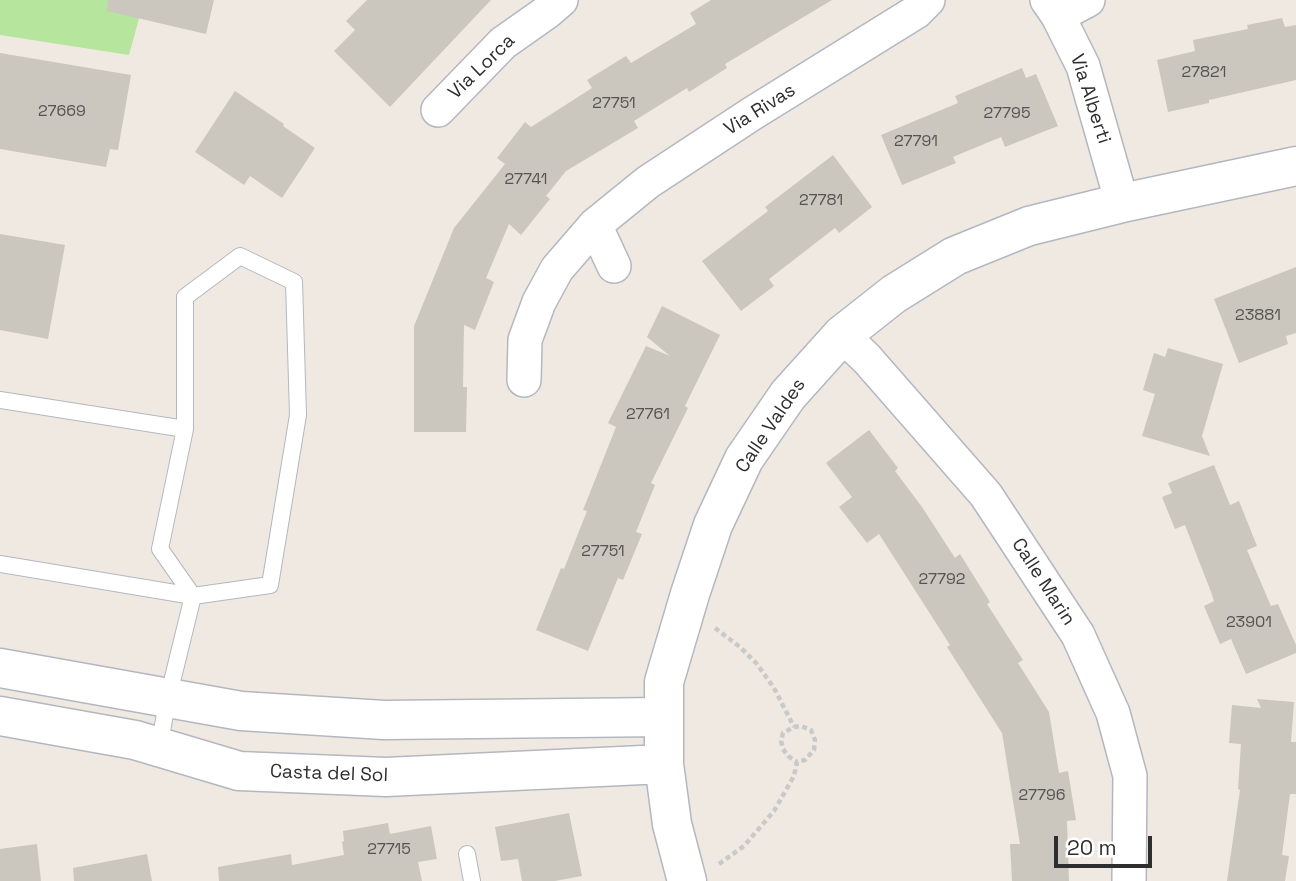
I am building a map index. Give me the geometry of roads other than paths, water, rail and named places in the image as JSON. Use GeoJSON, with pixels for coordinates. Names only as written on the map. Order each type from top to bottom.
{"type":"FeatureCollection","features":[{"type":"Feature","properties":{"kind":"street","name":"Via Lorca"},"geometry":{"type":"LineString","coordinates":[[438,110],[503,43],[561,0]]}},
{"type":"Feature","properties":{"kind":"street","name":"Via Rivas"},"geometry":{"type":"LineString","coordinates":[[524,380],[524,340],[539,302],[557,269],[595,225],[648,182],[916,12],[928,0]]}},
{"type":"Feature","properties":{"kind":"street"},"geometry":{"type":"LineString","coordinates":[[1052,8],[1088,0]]}},
{"type":"Feature","properties":{"kind":"street","name":"Via Alberti"},"geometry":{"type":"LineString","coordinates":[[1052,8],[1083,66],[1122,203]]}},
{"type":"Feature","properties":{"kind":"street","name":"Calle Valdes"},"geometry":{"type":"LineString","coordinates":[[708,873],[672,824],[664,764],[664,682],[713,525],[744,459],[788,395],[842,335],[894,295],[955,256],[1029,226],[1296,166]]}},
{"type":"Feature","properties":{"kind":"street"},"geometry":{"type":"LineString","coordinates":[[595,225],[614,266]]}},
{"type":"Feature","properties":{"kind":"street","name":"Calle Marin"},"geometry":{"type":"LineString","coordinates":[[842,335],[867,359],[986,495],[1078,635],[1113,713],[1130,776],[1129,881]]}},
{"type":"Feature","properties":{"kind":"street"},"geometry":{"type":"LineString","coordinates":[[0,668],[241,711],[384,720],[664,717]]}},
{"type":"Feature","properties":{"kind":"street","name":"Casta del Sol"},"geometry":{"type":"LineString","coordinates":[[0,716],[135,740],[239,771],[386,777],[664,764]]}},
{"type":"Feature","properties":{"kind":"street"},"geometry":{"type":"LineString","coordinates":[[384,720],[386,777]]}},
{"type":"Feature","properties":{"kind":"lane"},"geometry":{"type":"LineString","coordinates":[[0,564],[193,596],[270,585],[298,415],[294,282],[240,256],[185,297],[185,429],[160,549],[193,596],[159,747]]}},
{"type":"Feature","properties":{"kind":"lane"},"geometry":{"type":"LineString","coordinates":[[0,400],[185,429]]}},
{"type":"Feature","properties":{"kind":"lane"},"geometry":{"type":"LineString","coordinates":[[467,854],[472,881]]}}]}
